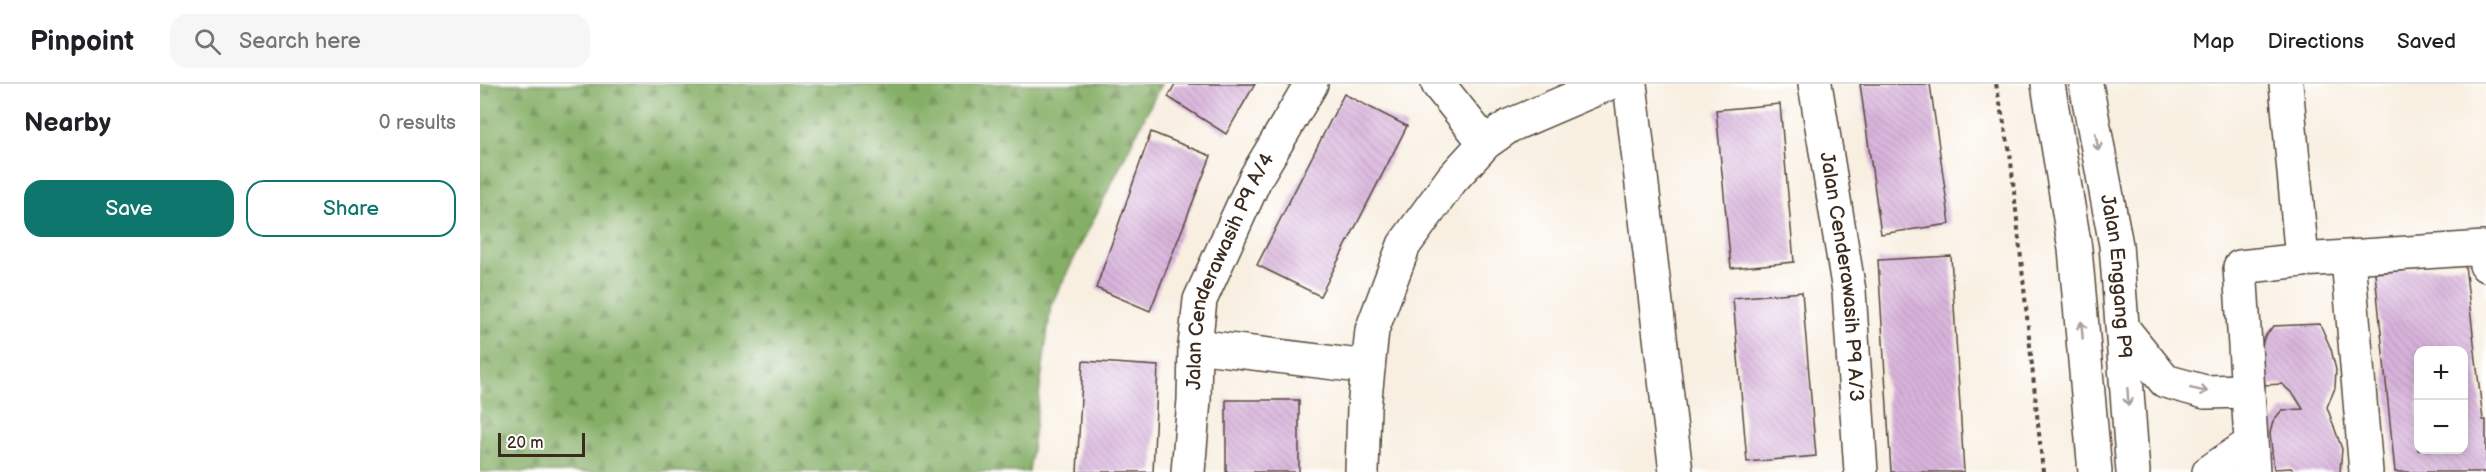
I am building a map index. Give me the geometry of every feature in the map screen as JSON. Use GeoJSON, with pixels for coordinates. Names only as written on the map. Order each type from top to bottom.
{"type":"FeatureCollection","features":[{"type":"Feature","properties":{"kind":"street","name":"Jalan Cenderawasih P9 A/4"},"geometry":{"type":"LineString","coordinates":[[1188,472],[1200,300],[1256,177],[1311,84]]}},
{"type":"Feature","properties":{"kind":"street"},"geometry":{"type":"LineString","coordinates":[[1438,84],[1485,143]]}},
{"type":"Feature","properties":{"kind":"street"},"geometry":{"type":"LineString","coordinates":[[1362,472],[1364,408],[1372,330],[1404,245],[1452,179],[1485,143],[1509,126],[1607,84]]}},
{"type":"Feature","properties":{"kind":"street"},"geometry":{"type":"LineString","coordinates":[[1630,84],[1676,472]]}},
{"type":"Feature","properties":{"kind":"street","name":"Jalan Cenderawasih P9 A/3"},"geometry":{"type":"LineString","coordinates":[[1815,84],[1849,291],[1861,472]]}},
{"type":"Feature","properties":{"kind":"street","name":"Jalan Enggang P9"},"geometry":{"type":"LineString","coordinates":[[2048,84],[2075,249],[2095,472]]}},
{"type":"Feature","properties":{"kind":"street","name":"Jalan Enggang P9"},"geometry":{"type":"LineString","coordinates":[[2086,84],[2116,245],[2133,472]]}},
{"type":"Feature","properties":{"kind":"street"},"geometry":{"type":"LineString","coordinates":[[2286,84],[2302,260]]}},
{"type":"Feature","properties":{"kind":"street"},"geometry":{"type":"LineString","coordinates":[[2209,472],[2252,458],[2240,267],[2302,260],[2484,248],[2486,265]]}},
{"type":"Feature","properties":{"kind":"street"},"geometry":{"type":"LineString","coordinates":[[2348,258],[2366,472]]}},
{"type":"Feature","properties":{"kind":"street"},"geometry":{"type":"LineString","coordinates":[[2124,330],[2165,381],[2205,392],[2248,391]]}},
{"type":"Feature","properties":{"kind":"street"},"geometry":{"type":"LineString","coordinates":[[1195,346],[1368,367]]}},
{"type":"Feature","properties":{"kind":"path"},"geometry":{"type":"LineString","coordinates":[[1996,84],[2010,152],[2043,472]]}},
{"type":"Feature","properties":{"kind":"green space"},"geometry":{"type":"Polygon","coordinates":[[[480,84],[1161,84],[1051,305],[1029,472],[480,472],[480,84]]]}},
{"type":"Feature","properties":{"kind":"building"},"geometry":{"type":"Polygon","coordinates":[[[1175,84],[1255,84],[1226,134],[1168,97],[1175,84]]]}},
{"type":"Feature","properties":{"kind":"building"},"geometry":{"type":"Polygon","coordinates":[[[1860,84],[1930,84],[1950,224],[1881,234],[1860,84]]]}},
{"type":"Feature","properties":{"kind":"building"},"geometry":{"type":"Polygon","coordinates":[[[1344,94],[1407,126],[1320,296],[1257,265],[1344,94]]]}},
{"type":"Feature","properties":{"kind":"building"},"geometry":{"type":"Polygon","coordinates":[[[1780,104],[1794,262],[1731,268],[1716,110],[1780,104]]]}},
{"type":"Feature","properties":{"kind":"building"},"geometry":{"type":"Polygon","coordinates":[[[1151,132],[1211,156],[1150,311],[1096,288],[1151,132]]]}},
{"type":"Feature","properties":{"kind":"building"},"geometry":{"type":"Polygon","coordinates":[[[1951,256],[1964,472],[1891,472],[1878,260],[1951,256]]]}},
{"type":"Feature","properties":{"kind":"building"},"geometry":{"type":"Polygon","coordinates":[[[2465,265],[2483,420],[2486,420],[2486,472],[2395,472],[2375,273],[2465,265]]]}},
{"type":"Feature","properties":{"kind":"building"},"geometry":{"type":"Polygon","coordinates":[[[1802,292],[1816,456],[1747,462],[1733,298],[1802,292]]]}},
{"type":"Feature","properties":{"kind":"building"},"geometry":{"type":"Polygon","coordinates":[[[2320,324],[2331,349],[2336,370],[2335,388],[2327,407],[2342,449],[2340,472],[2295,472],[2291,468],[2274,469],[2270,433],[2273,421],[2282,410],[2303,409],[2295,396],[2282,384],[2265,385],[2261,350],[2264,338],[2273,326],[2320,324]]]}},
{"type":"Feature","properties":{"kind":"building"},"geometry":{"type":"Polygon","coordinates":[[[1083,361],[1158,366],[1153,472],[1077,472],[1083,361]]]}},
{"type":"Feature","properties":{"kind":"building"},"geometry":{"type":"Polygon","coordinates":[[[1226,400],[1299,400],[1299,472],[1226,472],[1226,400]]]}}]}
